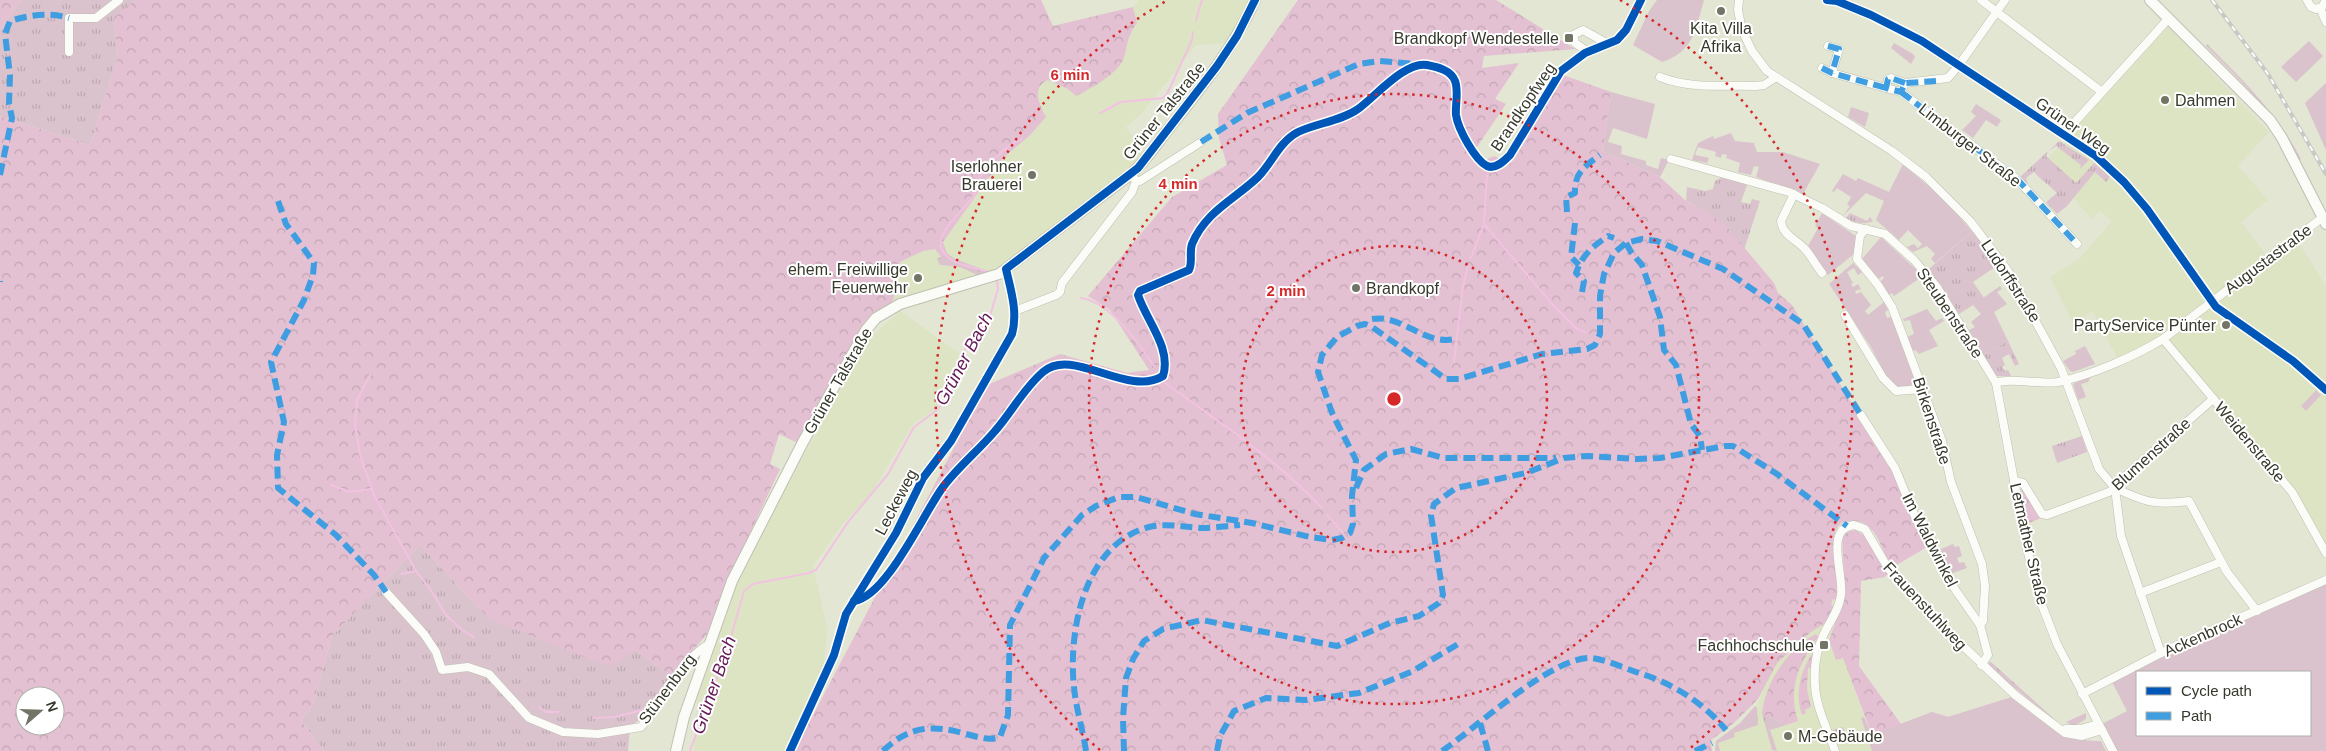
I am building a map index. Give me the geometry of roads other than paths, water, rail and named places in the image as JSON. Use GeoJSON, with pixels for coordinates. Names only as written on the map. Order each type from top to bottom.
{"type":"FeatureCollection","features":[{"type":"Feature","properties":{"kind":"main road","name":"Grüner Talstraße"},"geometry":{"type":"LineString","coordinates":[[676,751],[684,717],[732,581],[768,507],[866,330],[876,318],[900,304],[999,274],[1134,178],[1144,162],[1200,91],[1237,36],[1255,0]]}},
{"type":"Feature","properties":{"kind":"main road"},"geometry":{"type":"LineString","coordinates":[[2150,0],[2270,120],[2282,138],[2324,221]]}},
{"type":"Feature","properties":{"kind":"street"},"geometry":{"type":"LineString","coordinates":[[69,52],[69,18],[96,18],[119,0]]}},
{"type":"Feature","properties":{"kind":"street","name":"Brandkopfweg"},"geometry":{"type":"LineString","coordinates":[[1488,166],[1500,164],[1510,155],[1561,71],[1588,52],[1617,40],[1626,30],[1641,0]]}},
{"type":"Feature","properties":{"kind":"street","name":"Ludorffstraße"},"geometry":{"type":"LineString","coordinates":[[1739,0],[1739,18],[1748,44],[1760,62],[1776,78],[1892,150],[1926,177],[1960,210],[2008,271],[2040,326],[2066,380],[2099,468],[2116,488]]}},
{"type":"Feature","properties":{"kind":"street","name":"Grüner Weg"},"geometry":{"type":"LineString","coordinates":[[1827,0],[1837,1],[1902,30],[1960,65],[2096,156],[2148,208],[2211,302],[2294,361],[2326,390]]}},
{"type":"Feature","properties":{"kind":"street"},"geometry":{"type":"LineString","coordinates":[[1981,0],[2102,92]]}},
{"type":"Feature","properties":{"kind":"street"},"geometry":{"type":"LineString","coordinates":[[1886,88],[1888,79],[1891,78],[1905,83],[1948,78],[1960,65],[2005,0]]}},
{"type":"Feature","properties":{"kind":"street"},"geometry":{"type":"LineString","coordinates":[[2307,0],[2310,6],[2320,8]]}},
{"type":"Feature","properties":{"kind":"street"},"geometry":{"type":"LineString","coordinates":[[2320,8],[2326,0]]}},
{"type":"Feature","properties":{"kind":"street"},"geometry":{"type":"LineString","coordinates":[[2320,8],[2326,22]]}},
{"type":"Feature","properties":{"kind":"street"},"geometry":{"type":"LineString","coordinates":[[2064,134],[2168,19]]}},
{"type":"Feature","properties":{"kind":"street"},"geometry":{"type":"LineString","coordinates":[[1588,52],[1575,43],[1573,39],[1576,32],[1583,30],[1608,44]]}},
{"type":"Feature","properties":{"kind":"street"},"geometry":{"type":"LineString","coordinates":[[1828,46],[1839,49],[1832,73]]}},
{"type":"Feature","properties":{"kind":"street"},"geometry":{"type":"LineString","coordinates":[[1822,68],[1832,73],[1901,92],[1905,83]]}},
{"type":"Feature","properties":{"kind":"street"},"geometry":{"type":"LineString","coordinates":[[1660,77],[1675,83],[1690,85],[1756,86],[1764,85],[1776,78]]}},
{"type":"Feature","properties":{"kind":"street","name":"Limburger Straße"},"geometry":{"type":"LineString","coordinates":[[1901,92],[2017,179],[2077,244]]}},
{"type":"Feature","properties":{"kind":"street"},"geometry":{"type":"LineString","coordinates":[[1015,311],[1056,296],[1060,292],[1062,282],[1132,192],[1134,178],[1155,174],[1201,142]]}},
{"type":"Feature","properties":{"kind":"street","name":"Steubenstraße"},"geometry":{"type":"LineString","coordinates":[[1671,159],[1794,194],[1851,226],[1885,234],[1926,273],[1996,383]]}},
{"type":"Feature","properties":{"kind":"street"},"geometry":{"type":"LineString","coordinates":[[1794,194],[1781,221],[1781,226],[1786,234],[1805,249],[1822,273]]}},
{"type":"Feature","properties":{"kind":"street","name":"Augustastraße"},"geometry":{"type":"LineString","coordinates":[[1996,383],[2005,381],[2054,382],[2066,380],[2132,356],[2163,340],[2211,302],[2324,221]]}},
{"type":"Feature","properties":{"kind":"street","name":"Birkenstraße"},"geometry":{"type":"LineString","coordinates":[[1866,229],[1860,236],[1857,259],[1892,307],[1946,452],[1951,482],[1982,564],[1985,586],[1983,621],[1980,625]]}},
{"type":"Feature","properties":{"kind":"street","name":"Leckeweg"},"geometry":{"type":"LineString","coordinates":[[790,751],[834,655],[846,614],[896,533],[923,478],[951,441],[1012,334],[1015,311],[999,274]]}},
{"type":"Feature","properties":{"kind":"street"},"geometry":{"type":"LineString","coordinates":[[1844,315],[1883,378],[1896,391],[1922,389]]}},
{"type":"Feature","properties":{"kind":"street","name":"Weidenstraße"},"geometry":{"type":"LineString","coordinates":[[2163,340],[2292,492],[2326,552]]}},
{"type":"Feature","properties":{"kind":"street","name":"Letmather Straße"},"geometry":{"type":"LineString","coordinates":[[1996,383],[2014,481],[2040,600],[2055,640],[2112,751]]}},
{"type":"Feature","properties":{"kind":"street","name":"Blumenstraße"},"geometry":{"type":"LineString","coordinates":[[2014,481],[2023,484],[2042,514],[2047,515],[2116,488],[2120,481],[2213,399]]}},
{"type":"Feature","properties":{"kind":"street","name":"Im Waldwinkel"},"geometry":{"type":"LineString","coordinates":[[1861,415],[1895,468],[1916,519],[1947,578],[1980,625],[1988,655],[1981,665]]}},
{"type":"Feature","properties":{"kind":"street"},"geometry":{"type":"LineString","coordinates":[[2116,488],[2138,499],[2160,504],[2190,501],[2221,562],[2257,611]]}},
{"type":"Feature","properties":{"kind":"street"},"geometry":{"type":"LineString","coordinates":[[2116,488],[2121,536],[2161,653]]}},
{"type":"Feature","properties":{"kind":"street","name":"Frauenstuhlweg"},"geometry":{"type":"LineString","coordinates":[[1835,751],[1818,705],[1815,683],[1820,643],[1840,601],[1842,575],[1837,538],[1847,526],[1854,524],[1865,529],[1891,572],[1945,630],[1981,665],[2054,726],[2066,733],[2082,736],[2100,727]]}},
{"type":"Feature","properties":{"kind":"street"},"geometry":{"type":"LineString","coordinates":[[2140,593],[2221,562]]}},
{"type":"Feature","properties":{"kind":"street","name":"Ackenbrock"},"geometry":{"type":"LineString","coordinates":[[2082,694],[2161,653],[2326,580]]}},
{"type":"Feature","properties":{"kind":"street","name":"Stünenburg"},"geometry":{"type":"LineString","coordinates":[[386,592],[424,634],[436,652],[442,670],[468,668],[489,674],[529,718],[563,732],[598,734],[641,727],[654,712],[672,680],[684,665],[696,651],[712,642]]}},
{"type":"Feature","properties":{"kind":"waterway","name":"Grüner Bach"},"geometry":{"type":"LineString","coordinates":[[1196,20],[1202,0]]}},
{"type":"Feature","properties":{"kind":"waterway","name":"Grüner Bach"},"geometry":{"type":"LineString","coordinates":[[1100,113],[1121,102],[1163,98],[1167,94],[1192,40],[1193,32]]}},
{"type":"Feature","properties":{"kind":"waterway","name":"Grüner Bach"},"geometry":{"type":"LineString","coordinates":[[990,272],[963,265],[950,259],[942,250],[942,236],[976,192],[980,177],[987,166],[1005,149],[1022,139]]}},
{"type":"Feature","properties":{"kind":"waterway"},"geometry":{"type":"LineString","coordinates":[[1487,175],[1484,224],[1553,305],[1577,329],[1585,332]]}},
{"type":"Feature","properties":{"kind":"waterway"},"geometry":{"type":"LineString","coordinates":[[1471,258],[1484,224]]}},
{"type":"Feature","properties":{"kind":"waterway"},"geometry":{"type":"LineString","coordinates":[[1454,362],[1463,286],[1468,266]]}},
{"type":"Feature","properties":{"kind":"waterway","name":"Grüner Bach"},"geometry":{"type":"LineString","coordinates":[[690,751],[728,647],[744,591],[753,584],[816,570],[848,522],[888,474],[914,427],[937,410],[948,395],[963,352],[990,316],[998,289],[997,280]]}},
{"type":"Feature","properties":{"kind":"waterway"},"geometry":{"type":"LineString","coordinates":[[1008,297],[1010,304]]}},
{"type":"Feature","properties":{"kind":"waterway"},"geometry":{"type":"LineString","coordinates":[[1081,298],[1092,301],[1113,315],[1132,335],[1154,366]]}},
{"type":"Feature","properties":{"kind":"waterway"},"geometry":{"type":"LineString","coordinates":[[370,375],[357,400],[355,425],[360,455],[374,495],[416,571],[446,615],[462,630],[474,637]]}},
{"type":"Feature","properties":{"kind":"waterway"},"geometry":{"type":"LineString","coordinates":[[1165,383],[1266,457],[1286,473],[1322,508]]}},
{"type":"Feature","properties":{"kind":"waterway"},"geometry":{"type":"LineString","coordinates":[[331,485],[350,492],[372,489]]}},
{"type":"Feature","properties":{"kind":"waterway"},"geometry":{"type":"LineString","coordinates":[[1327,515],[1343,533]]}},
{"type":"Feature","properties":{"kind":"waterway"},"geometry":{"type":"LineString","coordinates":[[401,574],[416,571]]}},
{"type":"Feature","properties":{"kind":"waterway"},"geometry":{"type":"LineString","coordinates":[[539,707],[546,712],[558,712]]}},
{"type":"Feature","properties":{"kind":"waterway"},"geometry":{"type":"LineString","coordinates":[[594,718],[615,717],[650,708]]}},
{"type":"Feature","properties":{"kind":"railway"},"geometry":{"type":"LineString","coordinates":[[2212,0],[2268,74],[2326,174]]}},
{"type":"Feature","properties":{"kind":"place","name":"Kita Villa Afrika"},"geometry":{"type":"Point","coordinates":[1721,11]}},
{"type":"Feature","properties":{"kind":"place","name":"Brandkopf Wendestelle"},"geometry":{"type":"Point","coordinates":[1569,38]}},
{"type":"Feature","properties":{"kind":"place","name":"Dahmen"},"geometry":{"type":"Point","coordinates":[2165,100]}},
{"type":"Feature","properties":{"kind":"place","name":"Iserlohner Brauerei"},"geometry":{"type":"Point","coordinates":[1032,175]}},
{"type":"Feature","properties":{"kind":"place","name":"ehem. Freiwillige Feuerwehr"},"geometry":{"type":"Point","coordinates":[918,278]}},
{"type":"Feature","properties":{"kind":"place","name":"Brandkopf"},"geometry":{"type":"Point","coordinates":[1356,288]}},
{"type":"Feature","properties":{"kind":"place","name":"PartyService Pünter"},"geometry":{"type":"Point","coordinates":[2226,325]}},
{"type":"Feature","properties":{"kind":"place","name":"Fachhochschule"},"geometry":{"type":"Point","coordinates":[1824,645]}},
{"type":"Feature","properties":{"kind":"place","name":"M-Gebäude"},"geometry":{"type":"Point","coordinates":[1788,736]}}]}
